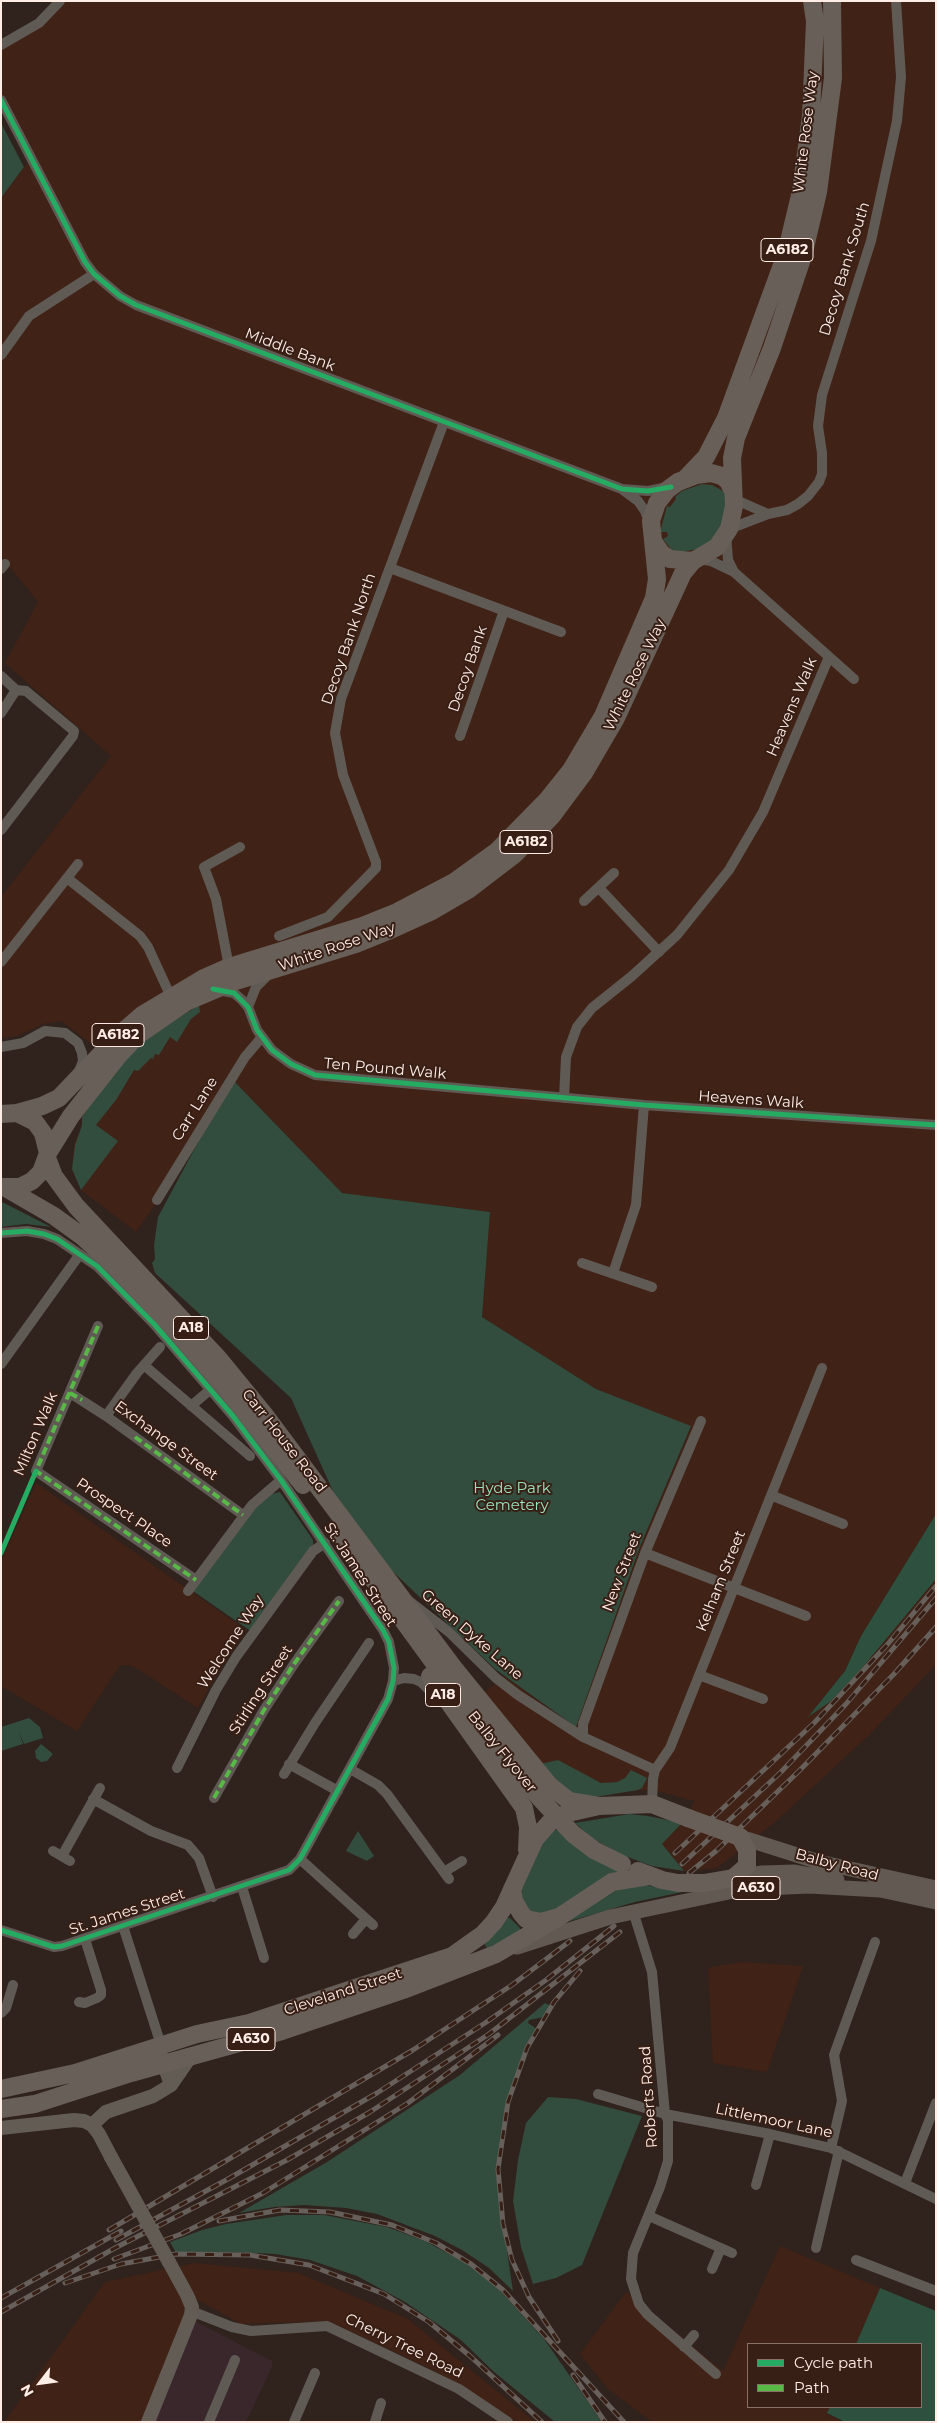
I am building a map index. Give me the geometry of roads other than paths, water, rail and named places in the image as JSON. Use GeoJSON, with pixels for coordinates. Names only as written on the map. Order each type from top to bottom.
{"type":"FeatureCollection","features":[{"type":"Feature","properties":{"kind":"highway","name":"White Rose Way"},"geometry":{"type":"LineString","coordinates":[[8,1112],[42,1106],[59,1098],[119,1035],[142,1015],[204,978],[230,967],[362,926],[398,912],[479,866],[515,835],[547,800],[570,770],[602,716],[654,598],[657,580],[652,535],[657,503],[706,457],[726,418],[786,254],[801,191],[811,116],[815,21],[812,1]]}},
{"type":"Feature","properties":{"kind":"highway","name":"White Rose Way"},"geometry":{"type":"LineString","coordinates":[[3,1187],[20,1187],[32,1181],[41,1172],[47,1156],[71,1116],[105,1071],[138,1036],[186,1002],[213,989],[356,944],[432,911],[468,890],[515,854],[552,816],[584,773],[616,718],[683,573],[696,560],[717,547],[728,531],[733,494],[732,458],[736,438],[772,348],[803,256],[814,211],[825,152],[833,78],[832,1]]}},
{"type":"Feature","properties":{"kind":"highway"},"geometry":{"type":"LineString","coordinates":[[678,482],[711,473],[722,476],[733,494]]}},
{"type":"Feature","properties":{"kind":"highway"},"geometry":{"type":"LineString","coordinates":[[652,535],[662,554],[670,559],[696,560]]}},
{"type":"Feature","properties":{"kind":"highway","name":"Carr House Road"},"geometry":{"type":"LineString","coordinates":[[8,1112],[35,1122],[43,1133],[47,1156],[54,1176],[76,1206],[212,1352],[259,1407],[453,1667],[549,1785],[569,1801],[599,1806]]}},
{"type":"Feature","properties":{"kind":"highway","name":"Carr House Road"},"geometry":{"type":"LineString","coordinates":[[3,1187],[54,1216],[83,1237],[115,1266],[223,1384],[343,1538],[450,1684]]}},
{"type":"Feature","properties":{"kind":"highway","name":"Balby Flyover"},"geometry":{"type":"LineString","coordinates":[[343,1538],[410,1645],[524,1808],[528,1827],[526,1855]]}},
{"type":"Feature","properties":{"kind":"highway","name":"Balby Flyover"},"geometry":{"type":"LineString","coordinates":[[450,1684],[524,1781],[573,1834],[594,1850],[649,1876],[678,1883],[733,1878]]}},
{"type":"Feature","properties":{"kind":"highway","name":"Balby Flyover"},"geometry":{"type":"LineString","coordinates":[[649,1876],[612,1882],[559,1917],[541,1922],[526,1919],[516,1908],[512,1890],[534,1839],[551,1821],[568,1813],[599,1806],[652,1804],[740,1837]]}},
{"type":"Feature","properties":{"kind":"highway","name":"A630"},"geometry":{"type":"LineString","coordinates":[[733,1878],[747,1866],[747,1850],[740,1837]]}},
{"type":"Feature","properties":{"kind":"highway","name":"Cleveland Street"},"geometry":{"type":"LineString","coordinates":[[1,2089],[75,2073],[197,2034],[249,2023],[452,1956],[483,1934],[494,1922],[512,1890]]}},
{"type":"Feature","properties":{"kind":"highway","name":"Cleveland Street"},"geometry":{"type":"LineString","coordinates":[[1,2109],[35,2104],[191,2056],[282,2031],[345,2010],[496,1954],[559,1917]]}},
{"type":"Feature","properties":{"kind":"main road","name":"Balby Road"},"geometry":{"type":"LineString","coordinates":[[740,1837],[819,1862],[936,1888]]}},
{"type":"Feature","properties":{"kind":"main road","name":"Balby Flyover"},"geometry":{"type":"LineString","coordinates":[[733,1878],[762,1873],[795,1872],[936,1902]]}},
{"type":"Feature","properties":{"kind":"main road","name":"Balby Flyover"},"geometry":{"type":"LineString","coordinates":[[633,1912],[743,1889],[809,1886],[880,1890]]}},
{"type":"Feature","properties":{"kind":"main road","name":"Cleveland Street"},"geometry":{"type":"LineString","coordinates":[[496,1954],[572,1928],[633,1912]]}},
{"type":"Feature","properties":{"kind":"street"},"geometry":{"type":"LineString","coordinates":[[1,45],[39,23],[60,1]]}},
{"type":"Feature","properties":{"kind":"street","name":"Decoy Bank South"},"geometry":{"type":"LineString","coordinates":[[728,531],[798,504],[808,496],[819,482],[822,474],[823,463],[818,413],[871,241],[883,193],[897,121],[901,77],[896,1]]}},
{"type":"Feature","properties":{"kind":"street","name":"Middle Bank"},"geometry":{"type":"LineString","coordinates":[[1,100],[85,262],[94,274],[120,296],[136,305],[622,489],[648,490],[678,482]]}},
{"type":"Feature","properties":{"kind":"street"},"geometry":{"type":"LineString","coordinates":[[1,355],[29,316],[94,274]]}},
{"type":"Feature","properties":{"kind":"street","name":"Decoy Bank North"},"geometry":{"type":"LineString","coordinates":[[279,936],[328,917],[376,868],[376,862],[343,775],[335,733],[340,699],[444,422]]}},
{"type":"Feature","properties":{"kind":"street","name":"Middle Bank"},"geometry":{"type":"LineString","coordinates":[[622,489],[638,502],[645,511],[652,535]]}},
{"type":"Feature","properties":{"kind":"street"},"geometry":{"type":"LineString","coordinates":[[733,494],[768,514]]}},
{"type":"Feature","properties":{"kind":"street"},"geometry":{"type":"LineString","coordinates":[[728,531],[728,560],[734,572]]}},
{"type":"Feature","properties":{"kind":"street","name":"Heavens Walk"},"geometry":{"type":"LineString","coordinates":[[696,560],[711,561],[734,572],[854,679]]}},
{"type":"Feature","properties":{"kind":"street","name":"Decoy Bank"},"geometry":{"type":"LineString","coordinates":[[390,568],[561,632]]}},
{"type":"Feature","properties":{"kind":"street","name":"Decoy Bank"},"geometry":{"type":"LineString","coordinates":[[460,736],[504,611]]}},
{"type":"Feature","properties":{"kind":"street","name":"Heavens Walk"},"geometry":{"type":"LineString","coordinates":[[829,657],[763,812],[751,834],[712,893],[682,930],[585,1015],[570,1041],[566,1057],[564,1098],[936,1125]]}},
{"type":"Feature","properties":{"kind":"street"},"geometry":{"type":"LineString","coordinates":[[1,676],[16,690],[26,690],[74,731],[73,736],[1,830]]}},
{"type":"Feature","properties":{"kind":"street"},"geometry":{"type":"LineString","coordinates":[[1,713],[16,690]]}},
{"type":"Feature","properties":{"kind":"street"},"geometry":{"type":"LineString","coordinates":[[230,967],[216,899],[204,867],[240,847]]}},
{"type":"Feature","properties":{"kind":"street"},"geometry":{"type":"LineString","coordinates":[[1,962],[5,950],[78,864]]}},
{"type":"Feature","properties":{"kind":"street"},"geometry":{"type":"LineString","coordinates":[[584,901],[614,873]]}},
{"type":"Feature","properties":{"kind":"street"},"geometry":{"type":"LineString","coordinates":[[67,878],[140,936],[148,947],[171,996]]}},
{"type":"Feature","properties":{"kind":"street"},"geometry":{"type":"LineString","coordinates":[[598,888],[659,952]]}},
{"type":"Feature","properties":{"kind":"street"},"geometry":{"type":"LineString","coordinates":[[248,1008],[256,987],[276,969]]}},
{"type":"Feature","properties":{"kind":"street","name":"Ten Pound Walk"},"geometry":{"type":"LineString","coordinates":[[213,989],[234,993],[248,1008],[262,1037],[280,1057],[302,1071],[314,1075],[564,1098]]}},
{"type":"Feature","properties":{"kind":"street"},"geometry":{"type":"LineString","coordinates":[[1,1047],[23,1043],[45,1031],[64,1033],[78,1043],[82,1053],[83,1061],[74,1084]]}},
{"type":"Feature","properties":{"kind":"street","name":"Carr Lane"},"geometry":{"type":"LineString","coordinates":[[156,1200],[245,1057],[262,1037]]}},
{"type":"Feature","properties":{"kind":"street"},"geometry":{"type":"LineString","coordinates":[[613,1273],[636,1205],[644,1105]]}},
{"type":"Feature","properties":{"kind":"street","name":"St. James Street"},"geometry":{"type":"LineString","coordinates":[[1,1233],[27,1231],[57,1239],[80,1254],[109,1278],[210,1389],[260,1449],[325,1543],[389,1642],[393,1662],[393,1681],[388,1699],[295,1865],[281,1874],[54,1947],[1,1930]]}},
{"type":"Feature","properties":{"kind":"street"},"geometry":{"type":"LineString","coordinates":[[1,1364],[80,1254]]}},
{"type":"Feature","properties":{"kind":"street"},"geometry":{"type":"LineString","coordinates":[[582,1263],[652,1287]]}},
{"type":"Feature","properties":{"kind":"street","name":"Milton Walk"},"geometry":{"type":"LineString","coordinates":[[36,1471],[98,1326]]}},
{"type":"Feature","properties":{"kind":"street"},"geometry":{"type":"LineString","coordinates":[[106,1416],[137,1373],[160,1347]]}},
{"type":"Feature","properties":{"kind":"street"},"geometry":{"type":"LineString","coordinates":[[145,1366],[250,1456]]}},
{"type":"Feature","properties":{"kind":"street","name":"Kelham Street"},"geometry":{"type":"LineString","coordinates":[[652,1804],[653,1780],[656,1770],[670,1748],[773,1496],[822,1368]]}},
{"type":"Feature","properties":{"kind":"street"},"geometry":{"type":"LineString","coordinates":[[191,1406],[210,1389]]}},
{"type":"Feature","properties":{"kind":"street","name":"Exchange Street"},"geometry":{"type":"LineString","coordinates":[[70,1392],[244,1515]]}},
{"type":"Feature","properties":{"kind":"street","name":"New Street"},"geometry":{"type":"LineString","coordinates":[[582,1738],[583,1724],[645,1553],[701,1421]]}},
{"type":"Feature","properties":{"kind":"street","name":"Prospect Place"},"geometry":{"type":"LineString","coordinates":[[36,1471],[196,1580]]}},
{"type":"Feature","properties":{"kind":"street"},"geometry":{"type":"LineString","coordinates":[[188,1591],[255,1501],[281,1480]]}},
{"type":"Feature","properties":{"kind":"street"},"geometry":{"type":"LineString","coordinates":[[773,1496],[843,1524]]}},
{"type":"Feature","properties":{"kind":"street","name":"Welcome Way"},"geometry":{"type":"LineString","coordinates":[[177,1768],[216,1690],[236,1657],[313,1551],[325,1543]]}},
{"type":"Feature","properties":{"kind":"street"},"geometry":{"type":"LineString","coordinates":[[645,1553],[806,1616]]}},
{"type":"Feature","properties":{"kind":"street","name":"Green Dyke Lane"},"geometry":{"type":"LineString","coordinates":[[400,1594],[449,1632],[496,1678],[582,1738],[656,1770]]}},
{"type":"Feature","properties":{"kind":"street","name":"Stirling Street"},"geometry":{"type":"LineString","coordinates":[[214,1798],[279,1687],[339,1601]]}},
{"type":"Feature","properties":{"kind":"street"},"geometry":{"type":"LineString","coordinates":[[284,1774],[369,1644]]}},
{"type":"Feature","properties":{"kind":"street"},"geometry":{"type":"LineString","coordinates":[[699,1675],[763,1699]]}},
{"type":"Feature","properties":{"kind":"street"},"geometry":{"type":"LineString","coordinates":[[393,1681],[404,1678],[421,1682],[484,1752]]}},
{"type":"Feature","properties":{"kind":"street"},"geometry":{"type":"LineString","coordinates":[[289,1764],[338,1791]]}},
{"type":"Feature","properties":{"kind":"street"},"geometry":{"type":"LineString","coordinates":[[350,1769],[378,1785],[387,1794],[446,1876],[462,1861]]}},
{"type":"Feature","properties":{"kind":"street"},"geometry":{"type":"LineString","coordinates":[[62,1856],[100,1788]]}},
{"type":"Feature","properties":{"kind":"street"},"geometry":{"type":"LineString","coordinates":[[93,1799],[151,1831],[188,1845],[200,1858],[213,1897]]}},
{"type":"Feature","properties":{"kind":"street"},"geometry":{"type":"LineString","coordinates":[[300,1859],[369,1922],[353,1934]]}},
{"type":"Feature","properties":{"kind":"street"},"geometry":{"type":"LineString","coordinates":[[242,1887],[264,1958]]}},
{"type":"Feature","properties":{"kind":"street","name":"Roberts Road"},"geometry":{"type":"LineString","coordinates":[[633,1912],[652,1972],[665,2114],[668,2120],[668,2162],[633,2253],[631,2279],[639,2304],[648,2315],[716,2374]]}},
{"type":"Feature","properties":{"kind":"street"},"geometry":{"type":"LineString","coordinates":[[122,1926],[160,2045]]}},
{"type":"Feature","properties":{"kind":"street"},"geometry":{"type":"LineString","coordinates":[[79,2002],[91,2001],[100,1995],[85,1938]]}},
{"type":"Feature","properties":{"kind":"street"},"geometry":{"type":"LineString","coordinates":[[816,2248],[835,2150],[842,2101],[834,2055],[875,1942]]}},
{"type":"Feature","properties":{"kind":"street"},"geometry":{"type":"LineString","coordinates":[[1,2012],[6,2008],[13,1985]]}},
{"type":"Feature","properties":{"kind":"street"},"geometry":{"type":"LineString","coordinates":[[136,2053],[158,2054],[163,2058],[171,2085]]}},
{"type":"Feature","properties":{"kind":"street"},"geometry":{"type":"LineString","coordinates":[[92,2126],[106,2112],[153,2096],[171,2085],[191,2056]]}},
{"type":"Feature","properties":{"kind":"street","name":"Littlemoor Lane"},"geometry":{"type":"LineString","coordinates":[[598,2094],[665,2114],[770,2134],[835,2150],[936,2199]]}},
{"type":"Feature","properties":{"kind":"street"},"geometry":{"type":"LineString","coordinates":[[904,2184],[936,2103]]}},
{"type":"Feature","properties":{"kind":"street"},"geometry":{"type":"LineString","coordinates":[[1,2128],[74,2120],[84,2121],[92,2126],[187,2295],[191,2311],[148,2422]]}},
{"type":"Feature","properties":{"kind":"street"},"geometry":{"type":"LineString","coordinates":[[756,2185],[770,2134]]}},
{"type":"Feature","properties":{"kind":"street"},"geometry":{"type":"LineString","coordinates":[[648,2216],[732,2253]]}},
{"type":"Feature","properties":{"kind":"street"},"geometry":{"type":"LineString","coordinates":[[712,2269],[721,2248]]}},
{"type":"Feature","properties":{"kind":"street"},"geometry":{"type":"LineString","coordinates":[[856,2260],[936,2291]]}},
{"type":"Feature","properties":{"kind":"street","name":"Cherry Tree Road"},"geometry":{"type":"LineString","coordinates":[[191,2311],[232,2327],[251,2331],[327,2326],[459,2389],[508,2422]]}},
{"type":"Feature","properties":{"kind":"street"},"geometry":{"type":"LineString","coordinates":[[684,2347],[694,2335]]}},
{"type":"Feature","properties":{"kind":"street"},"geometry":{"type":"LineString","coordinates":[[209,2422],[236,2360]]}},
{"type":"Feature","properties":{"kind":"street"},"geometry":{"type":"LineString","coordinates":[[294,2422],[315,2373]]}},
{"type":"Feature","properties":{"kind":"street"},"geometry":{"type":"LineString","coordinates":[[375,2422],[382,2403]]}},
{"type":"Feature","properties":{"kind":"railway"},"geometry":{"type":"LineString","coordinates":[[675,1853],[814,1723],[887,1645],[936,1586]]}},
{"type":"Feature","properties":{"kind":"railway"},"geometry":{"type":"LineString","coordinates":[[682,1864],[781,1772],[846,1704],[936,1598]]}},
{"type":"Feature","properties":{"kind":"railway"},"geometry":{"type":"LineString","coordinates":[[689,1873],[716,1851],[799,1771],[894,1674],[936,1627]]}},
{"type":"Feature","properties":{"kind":"railway"},"geometry":{"type":"LineString","coordinates":[[116,2240],[228,2179],[377,2093],[485,2023],[546,1980],[614,1926]]}},
{"type":"Feature","properties":{"kind":"railway"},"geometry":{"type":"LineString","coordinates":[[1,2312],[115,2248],[287,2160],[370,2112],[489,2034],[620,1932]]}},
{"type":"Feature","properties":{"kind":"railway"},"geometry":{"type":"LineString","coordinates":[[109,2230],[413,2050],[512,1985],[570,1941]]}},
{"type":"Feature","properties":{"kind":"railway"},"geometry":{"type":"LineString","coordinates":[[558,2341],[529,2297],[512,2260],[503,2224],[498,2169],[508,2102],[527,2048],[554,2002],[580,1971]]}},
{"type":"Feature","properties":{"kind":"railway"},"geometry":{"type":"LineString","coordinates":[[114,2259],[181,2234],[263,2193],[408,2103],[498,2035]]}},
{"type":"Feature","properties":{"kind":"railway"},"geometry":{"type":"LineString","coordinates":[[219,2221],[280,2210],[330,2212],[392,2225],[436,2243],[471,2264],[503,2290],[624,2422]]}},
{"type":"Feature","properties":{"kind":"railway"},"geometry":{"type":"LineString","coordinates":[[1,2298],[121,2231]]}},
{"type":"Feature","properties":{"kind":"railway"},"geometry":{"type":"LineString","coordinates":[[65,2283],[121,2264],[176,2254],[250,2255],[309,2265],[384,2294],[429,2322],[470,2356],[542,2422]]}},
{"type":"Feature","properties":{"kind":"railway"},"geometry":{"type":"LineString","coordinates":[[573,2375],[605,2422]]}},
{"type":"Feature","properties":{"kind":"park label","name":"Hyde Park Cemetery"},"geometry":{"type":"Point","coordinates":[512,1498]}}]}
